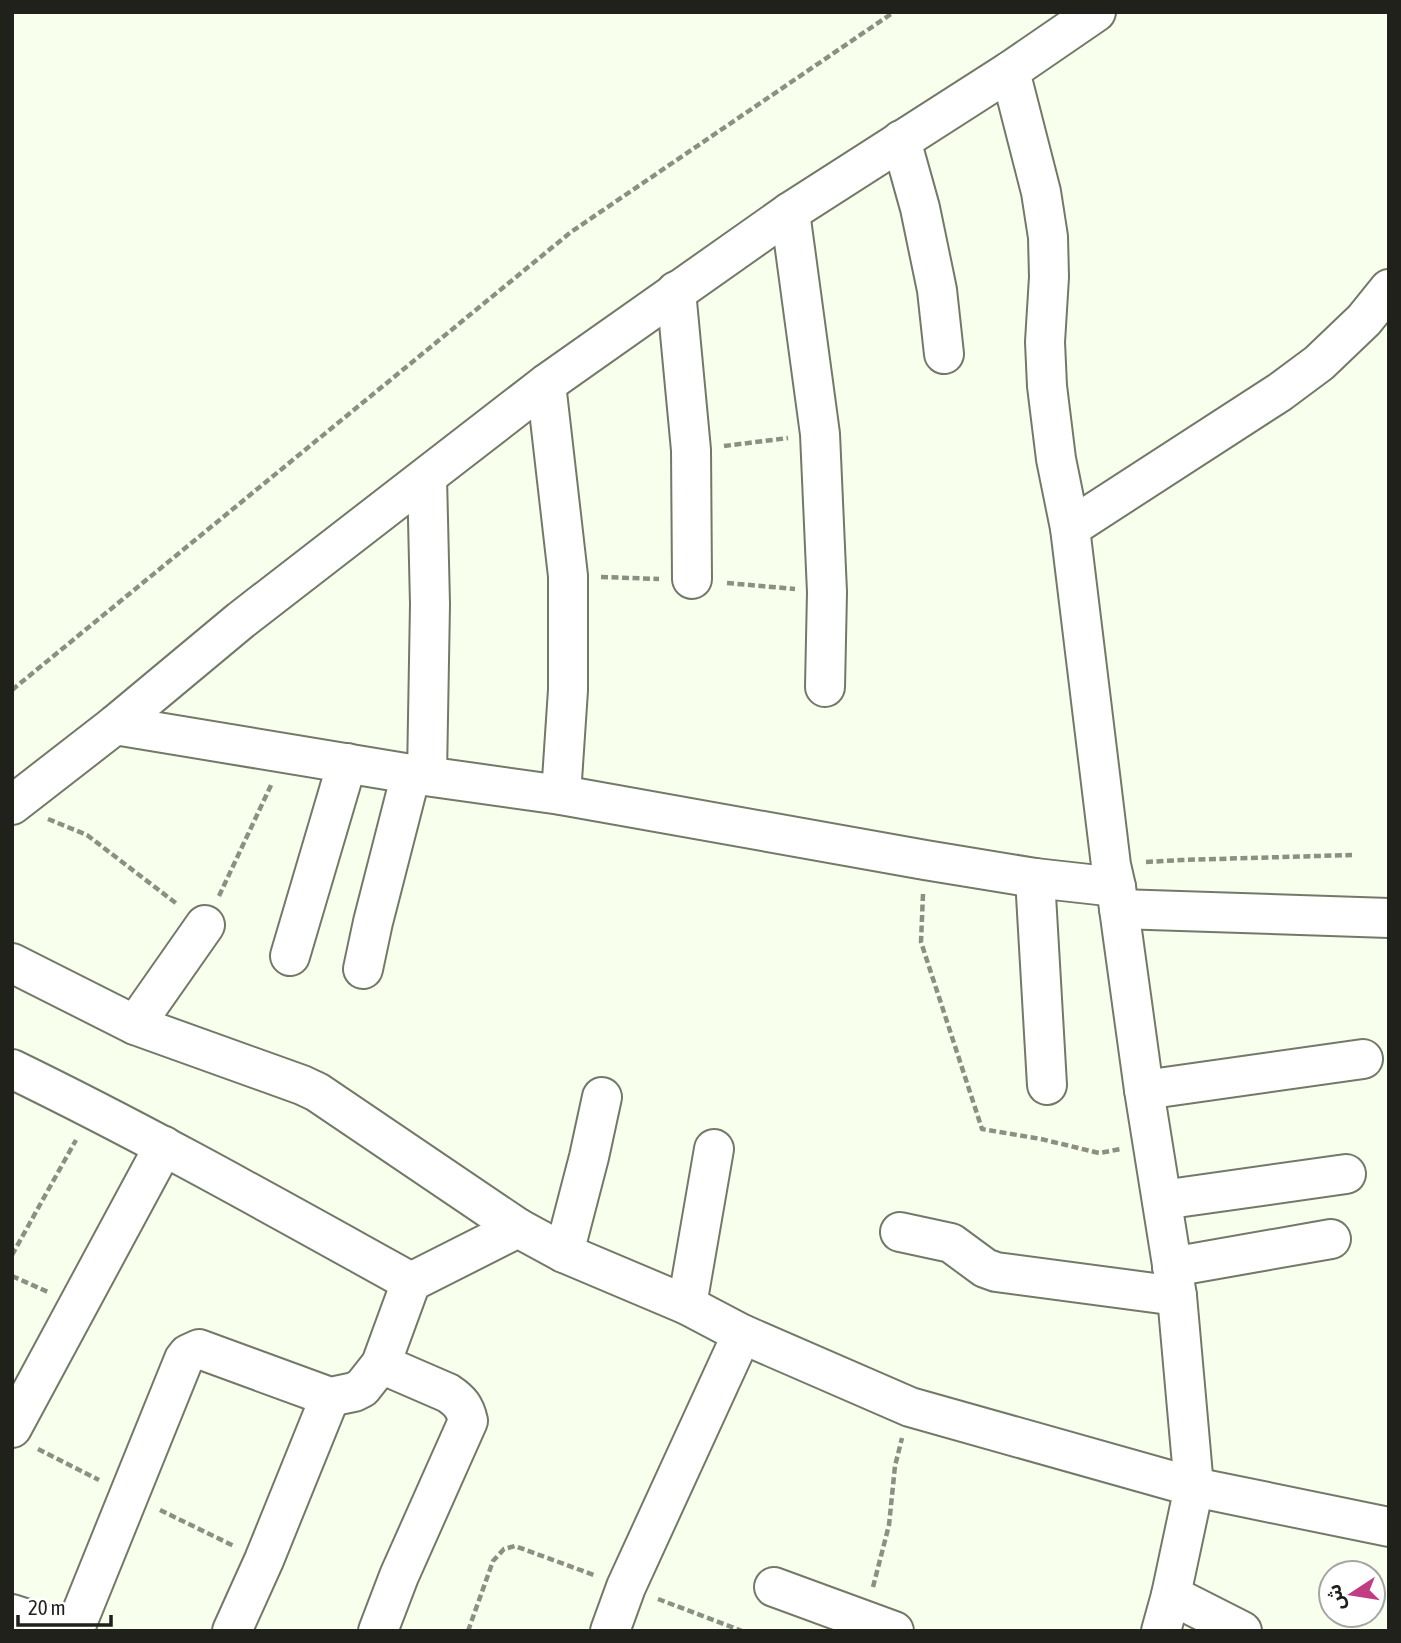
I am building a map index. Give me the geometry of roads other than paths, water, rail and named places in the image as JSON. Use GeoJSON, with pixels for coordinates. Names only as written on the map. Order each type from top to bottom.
{"type":"FeatureCollection","features":[{"type":"Feature","properties":{"kind":"street"},"geometry":{"type":"LineString","coordinates":[[13,805],[115,725],[241,620],[546,384],[790,212],[1010,71],[1096,12]]}},
{"type":"Feature","properties":{"kind":"street"},"geometry":{"type":"LineString","coordinates":[[1010,71],[1041,192],[1048,237],[1049,276],[1045,342],[1047,386],[1056,459],[1070,528],[1115,887],[1174,1281],[1194,1487],[1166,1613],[1242,1631]]}},
{"type":"Feature","properties":{"kind":"street"},"geometry":{"type":"LineString","coordinates":[[901,140],[920,208],[934,276],[944,354]]}},
{"type":"Feature","properties":{"kind":"street"},"geometry":{"type":"LineString","coordinates":[[790,212],[820,434],[827,592],[825,687]]}},
{"type":"Feature","properties":{"kind":"street"},"geometry":{"type":"LineString","coordinates":[[1070,528],[1280,392],[1320,363],[1363,320],[1389,289]]}},
{"type":"Feature","properties":{"kind":"street"},"geometry":{"type":"LineString","coordinates":[[676,291],[691,450],[692,579]]}},
{"type":"Feature","properties":{"kind":"street"},"geometry":{"type":"LineString","coordinates":[[546,384],[568,576],[568,690],[561,795]]}},
{"type":"Feature","properties":{"kind":"street"},"geometry":{"type":"LineString","coordinates":[[363,969],[373,922],[419,775],[430,604],[427,477]]}},
{"type":"Feature","properties":{"kind":"street"},"geometry":{"type":"LineString","coordinates":[[115,725],[419,775],[561,795],[1035,878],[1389,918]]}},
{"type":"Feature","properties":{"kind":"street"},"geometry":{"type":"LineString","coordinates":[[290,956],[347,763]]}},
{"type":"Feature","properties":{"kind":"street"},"geometry":{"type":"LineString","coordinates":[[1035,878],[1047,1085]]}},
{"type":"Feature","properties":{"kind":"street"},"geometry":{"type":"LineString","coordinates":[[135,1025],[205,925]]}},
{"type":"Feature","properties":{"kind":"street"},"geometry":{"type":"LineString","coordinates":[[12,964],[135,1025],[317,1092],[518,1228],[564,1253],[687,1304],[742,1334],[910,1407],[1194,1487],[1389,1527]]}},
{"type":"Feature","properties":{"kind":"street"},"geometry":{"type":"LineString","coordinates":[[1144,1090],[1363,1059]]}},
{"type":"Feature","properties":{"kind":"street"},"geometry":{"type":"LineString","coordinates":[[12,1069],[93,1108],[411,1282]]}},
{"type":"Feature","properties":{"kind":"street"},"geometry":{"type":"LineString","coordinates":[[564,1253],[602,1097]]}},
{"type":"Feature","properties":{"kind":"street"},"geometry":{"type":"LineString","coordinates":[[24,1438],[164,1146]]}},
{"type":"Feature","properties":{"kind":"street"},"geometry":{"type":"LineString","coordinates":[[687,1304],[714,1149]]}},
{"type":"Feature","properties":{"kind":"street"},"geometry":{"type":"LineString","coordinates":[[1162,1200],[1346,1174]]}},
{"type":"Feature","properties":{"kind":"street"},"geometry":{"type":"LineString","coordinates":[[74,1631],[184,1359],[199,1349],[330,1397],[354,1392],[362,1388],[381,1364],[411,1282],[518,1228]]}},
{"type":"Feature","properties":{"kind":"street"},"geometry":{"type":"LineString","coordinates":[[900,1232],[951,1244],[985,1268],[996,1272],[1174,1281],[1331,1239]]}},
{"type":"Feature","properties":{"kind":"street"},"geometry":{"type":"LineString","coordinates":[[610,1631],[626,1587],[742,1334]]}},
{"type":"Feature","properties":{"kind":"street"},"geometry":{"type":"LineString","coordinates":[[378,1631],[399,1576],[468,1421],[465,1408],[448,1392],[381,1364]]}},
{"type":"Feature","properties":{"kind":"street"},"geometry":{"type":"LineString","coordinates":[[232,1631],[330,1397]]}},
{"type":"Feature","properties":{"kind":"street"},"geometry":{"type":"LineString","coordinates":[[774,1587],[880,1625]]}},
{"type":"Feature","properties":{"kind":"street"},"geometry":{"type":"LineString","coordinates":[[12,1614],[65,1631]]}}]}
